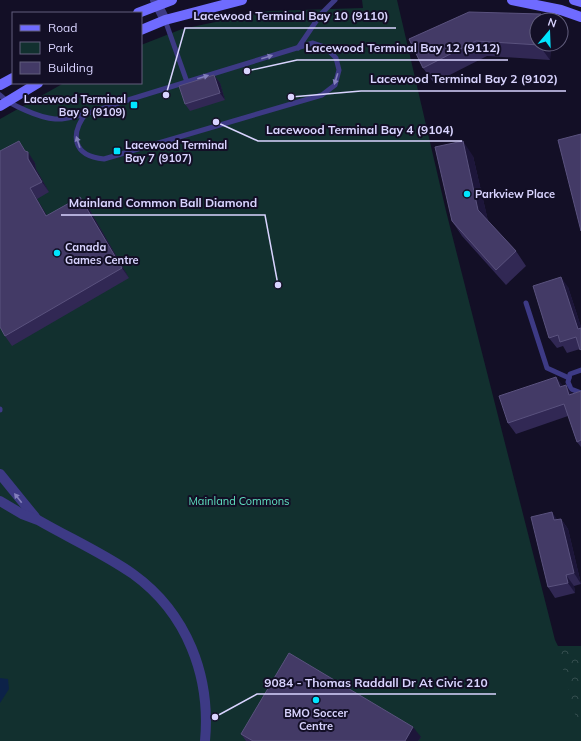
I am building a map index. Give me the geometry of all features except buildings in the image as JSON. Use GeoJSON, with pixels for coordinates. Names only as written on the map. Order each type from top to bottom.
{"type":"FeatureCollection","features":[{"type":"Feature","properties":{"kind":"main road"},"geometry":{"type":"LineString","coordinates":[[140,12],[156,2],[172,0]]}},
{"type":"Feature","properties":{"kind":"main road"},"geometry":{"type":"LineString","coordinates":[[142,30],[164,20],[242,0]]}},
{"type":"Feature","properties":{"kind":"main road"},"geometry":{"type":"LineString","coordinates":[[512,0],[533,2],[581,17]]}},
{"type":"Feature","properties":{"kind":"main road"},"geometry":{"type":"LineString","coordinates":[[574,0],[581,2]]}},
{"type":"Feature","properties":{"kind":"main road"},"geometry":{"type":"LineString","coordinates":[[0,85],[12,79]]}},
{"type":"Feature","properties":{"kind":"main road"},"geometry":{"type":"LineString","coordinates":[[2,101],[36,84]]}},
{"type":"Feature","properties":{"kind":"street"},"geometry":{"type":"LineString","coordinates":[[156,2],[164,20]]}},
{"type":"Feature","properties":{"kind":"street"},"geometry":{"type":"LineString","coordinates":[[0,474],[21,502],[38,520]]}},
{"type":"Feature","properties":{"kind":"street"},"geometry":{"type":"LineString","coordinates":[[0,501],[22,514],[38,520],[133,574],[157,594],[174,614],[195,654],[203,680],[206,707],[205,741]]}},
{"type":"Feature","properties":{"kind":"lane"},"geometry":{"type":"LineString","coordinates":[[298,48],[321,14],[335,0]]}},
{"type":"Feature","properties":{"kind":"lane"},"geometry":{"type":"LineString","coordinates":[[164,20],[187,82]]}},
{"type":"Feature","properties":{"kind":"lane"},"geometry":{"type":"LineString","coordinates":[[2,101],[40,116],[56,119],[68,118],[87,112],[187,82],[313,43],[325,47],[336,58],[339,70],[335,85],[322,95],[104,159],[91,158],[81,150],[76,140],[76,129],[87,112]]}},
{"type":"Feature","properties":{"kind":"lane"},"geometry":{"type":"LineString","coordinates":[[526,303],[547,368],[569,378]]}},
{"type":"Feature","properties":{"kind":"lane"},"geometry":{"type":"LineString","coordinates":[[581,370],[573,371],[569,378],[569,386],[571,389],[581,393]]}},
{"type":"Feature","properties":{"kind":"green space","name":"Mainland Commons"},"geometry":{"type":"Polygon","coordinates":[[[362,0],[397,0],[446,211],[555,640],[558,646],[581,646],[581,741],[0,741],[0,119],[62,84],[142,84],[142,45],[182,29],[268,11],[363,8],[362,0]]]}},
{"type":"Feature","properties":{"kind":"green space"},"geometry":{"type":"Polygon","coordinates":[[[557,646],[581,646],[581,737],[557,646]]]}},
{"type":"Feature","properties":{"kind":"water"},"geometry":{"type":"Polygon","coordinates":[[[0,678],[8,679],[9,689],[0,703],[0,678]]]}},
{"type":"Feature","properties":{"kind":"place","name":"Lacewood Terminal Bay 12 (9112)"},"geometry":{"type":"Point","coordinates":[247,71]}},
{"type":"Feature","properties":{"kind":"place","name":"Lacewood Terminal Bay 10 (9110)"},"geometry":{"type":"Point","coordinates":[166,95]}},
{"type":"Feature","properties":{"kind":"place","name":"Lacewood Terminal Bay 2 (9102)"},"geometry":{"type":"Point","coordinates":[291,97]}},
{"type":"Feature","properties":{"kind":"place","name":"Lacewood Terminal Bay 9 (9109)"},"geometry":{"type":"Point","coordinates":[134,105]}},
{"type":"Feature","properties":{"kind":"place","name":"Lacewood Terminal Bay 4 (9104)"},"geometry":{"type":"Point","coordinates":[216,122]}},
{"type":"Feature","properties":{"kind":"place","name":"Lacewood Terminal Bay 7 (9107)"},"geometry":{"type":"Point","coordinates":[117,151]}},
{"type":"Feature","properties":{"kind":"place","name":"Parkview Place"},"geometry":{"type":"Point","coordinates":[467,194]}},
{"type":"Feature","properties":{"kind":"place","name":"Canada Games Centre"},"geometry":{"type":"Point","coordinates":[57,253]}},
{"type":"Feature","properties":{"kind":"place","name":"Mainland Common Ball Diamond"},"geometry":{"type":"Point","coordinates":[278,285]}},
{"type":"Feature","properties":{"kind":"place","name":"BMO Soccer Centre"},"geometry":{"type":"Point","coordinates":[316,700]}},
{"type":"Feature","properties":{"kind":"place","name":"9084 - Thomas Raddall Dr At Civic 210"},"geometry":{"type":"Point","coordinates":[215,717]}}]}
